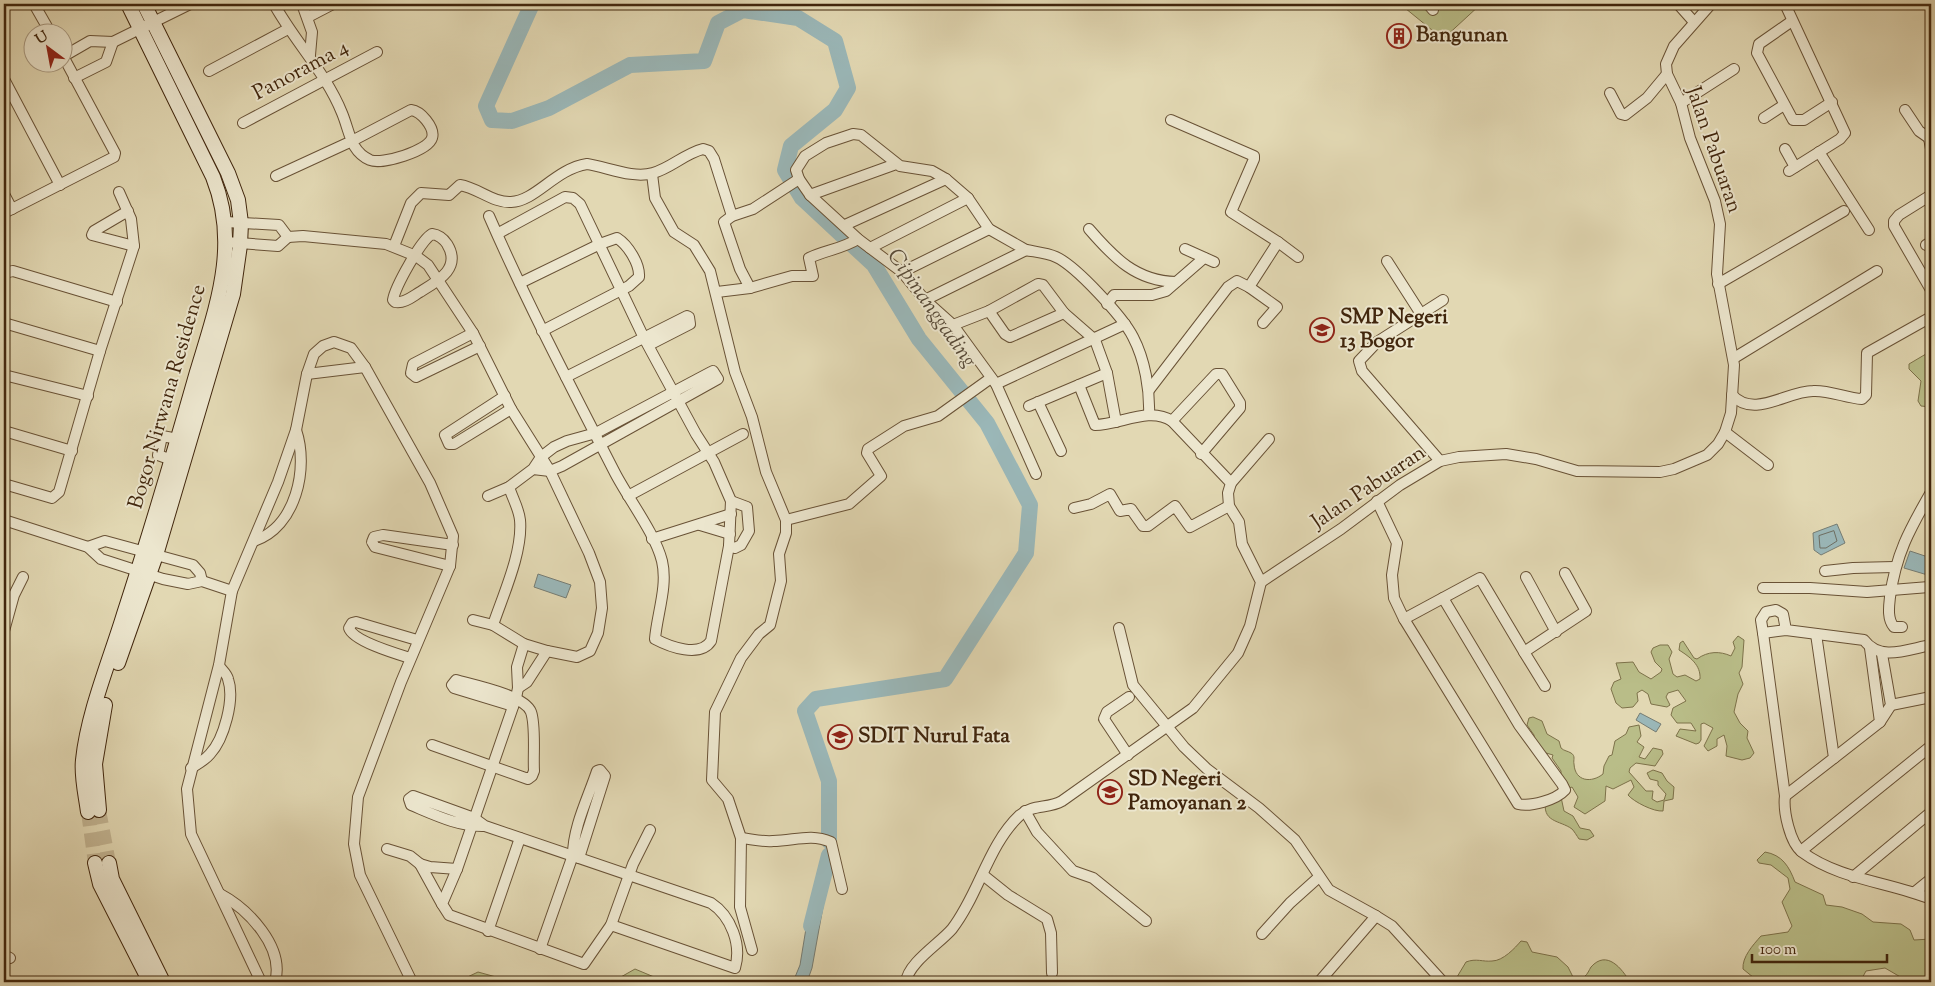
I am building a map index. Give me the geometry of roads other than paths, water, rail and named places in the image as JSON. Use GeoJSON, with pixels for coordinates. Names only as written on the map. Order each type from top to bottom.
{"type":"FeatureCollection","features":[{"type":"Feature","properties":{"kind":"street"},"geometry":{"type":"LineString","coordinates":[[34,4],[44,22]]}},
{"type":"Feature","properties":{"kind":"street","name":"Bogor Nirwana Residence"},"geometry":{"type":"LineString","coordinates":[[93,811],[82,761],[92,719],[144,573],[233,294],[233,244],[221,197],[128,4]]}},
{"type":"Feature","properties":{"kind":"street","name":"Bogor Nirwana Residence"},"geometry":{"type":"LineString","coordinates":[[144,4],[228,173],[238,200],[240,223],[172,460],[150,553]]}},
{"type":"Feature","properties":{"kind":"street"},"geometry":{"type":"LineString","coordinates":[[72,50],[90,41],[113,42],[190,4]]}},
{"type":"Feature","properties":{"kind":"street"},"geometry":{"type":"LineString","coordinates":[[274,4],[288,29],[310,55],[342,112],[352,142],[355,149],[373,162],[396,159],[421,148],[432,137],[431,128],[426,120],[420,114],[411,110],[352,142],[276,176]]}},
{"type":"Feature","properties":{"kind":"street"},"geometry":{"type":"LineString","coordinates":[[302,4],[312,32],[310,55]]}},
{"type":"Feature","properties":{"kind":"street"},"geometry":{"type":"LineString","coordinates":[[308,17],[333,4]]}},
{"type":"Feature","properties":{"kind":"street"},"geometry":{"type":"LineString","coordinates":[[1678,4],[1694,22]]}},
{"type":"Feature","properties":{"kind":"street","name":"Jalan Pabuaran"},"geometry":{"type":"LineString","coordinates":[[1261,582],[1320,544],[1410,478],[1440,461],[1459,457],[1506,454],[1536,459],[1577,472],[1660,472],[1674,469],[1706,455],[1718,444],[1726,432],[1731,413],[1734,358],[1718,284],[1720,224],[1718,211],[1690,138],[1681,103],[1667,74],[1666,64],[1669,55],[1694,22],[1711,4]]}},
{"type":"Feature","properties":{"kind":"street"},"geometry":{"type":"LineString","coordinates":[[1785,4],[1845,132],[1840,139],[1792,169],[1785,149]]}},
{"type":"Feature","properties":{"kind":"street"},"geometry":{"type":"LineString","coordinates":[[1792,21],[1759,44],[1756,49],[1784,105],[1796,121],[1804,120],[1832,102]]}},
{"type":"Feature","properties":{"kind":"street"},"geometry":{"type":"LineString","coordinates":[[209,71],[288,29]]}},
{"type":"Feature","properties":{"kind":"street"},"geometry":{"type":"LineString","coordinates":[[74,78],[106,62],[113,42]]}},
{"type":"Feature","properties":{"kind":"street","name":"Panorama 4"},"geometry":{"type":"LineString","coordinates":[[243,123],[377,52]]}},
{"type":"Feature","properties":{"kind":"street"},"geometry":{"type":"LineString","coordinates":[[1681,103],[1734,70]]}},
{"type":"Feature","properties":{"kind":"street"},"geometry":{"type":"LineString","coordinates":[[4,194],[8,211],[100,166],[115,155],[71,72]]}},
{"type":"Feature","properties":{"kind":"street"},"geometry":{"type":"LineString","coordinates":[[1610,93],[1621,114],[1625,115],[1647,98],[1667,74]]}},
{"type":"Feature","properties":{"kind":"street"},"geometry":{"type":"LineString","coordinates":[[4,79],[60,185]]}},
{"type":"Feature","properties":{"kind":"street"},"geometry":{"type":"LineString","coordinates":[[1764,118],[1784,105]]}},
{"type":"Feature","properties":{"kind":"street"},"geometry":{"type":"LineString","coordinates":[[1905,110],[1919,131],[1930,137],[1931,150]]}},
{"type":"Feature","properties":{"kind":"street"},"geometry":{"type":"LineString","coordinates":[[1171,120],[1254,156],[1231,212],[1298,257]]}},
{"type":"Feature","properties":{"kind":"street"},"geometry":{"type":"LineString","coordinates":[[750,288],[740,269],[724,222],[732,216],[753,209],[794,182],[796,170],[805,156],[826,143],[853,134],[861,135],[870,140],[896,164],[905,168],[932,171],[946,179],[968,198],[989,229],[1026,250],[1058,258],[1107,304],[1125,324],[1136,344],[1149,390],[1160,416],[1202,454],[1230,487]]}},
{"type":"Feature","properties":{"kind":"street"},"geometry":{"type":"LineString","coordinates":[[394,246],[411,203],[421,193],[449,196],[460,185],[498,200],[511,202],[526,198],[550,180],[579,165],[587,164],[638,174],[652,174],[693,152],[703,149],[708,151],[714,159],[732,216]]}},
{"type":"Feature","properties":{"kind":"street"},"geometry":{"type":"LineString","coordinates":[[1819,152],[1869,230]]}},
{"type":"Feature","properties":{"kind":"street"},"geometry":{"type":"LineString","coordinates":[[810,195],[896,164]]}},
{"type":"Feature","properties":{"kind":"street"},"geometry":{"type":"LineString","coordinates":[[652,174],[655,198],[674,232],[692,243],[701,254],[710,271],[717,292],[723,329],[735,372],[752,417],[760,453],[774,494],[786,520],[786,533],[779,554],[781,581],[770,625],[759,634],[741,658],[715,712],[712,779],[728,798],[741,838],[740,907],[752,950]]}},
{"type":"Feature","properties":{"kind":"street"},"geometry":{"type":"LineString","coordinates":[[845,225],[946,179]]}},
{"type":"Feature","properties":{"kind":"street"},"geometry":{"type":"LineString","coordinates":[[794,182],[845,225],[853,242]]}},
{"type":"Feature","properties":{"kind":"street"},"geometry":{"type":"LineString","coordinates":[[4,484],[56,497],[59,492],[100,351],[134,246],[133,228],[128,211],[118,192]]}},
{"type":"Feature","properties":{"kind":"street"},"geometry":{"type":"LineString","coordinates":[[1931,195],[1898,215],[1894,221],[1894,226],[1931,290]]}},
{"type":"Feature","properties":{"kind":"street"},"geometry":{"type":"LineString","coordinates":[[489,216],[497,234],[542,331],[628,496],[659,551],[663,571],[655,639],[695,651],[704,649],[711,641],[729,546],[731,501],[723,481],[647,341],[621,290],[589,218],[580,204],[573,198],[565,197],[497,234]]}},
{"type":"Feature","properties":{"kind":"street"},"geometry":{"type":"LineString","coordinates":[[870,248],[968,198]]}},
{"type":"Feature","properties":{"kind":"street"},"geometry":{"type":"LineString","coordinates":[[128,211],[91,234],[96,238],[134,246]]}},
{"type":"Feature","properties":{"kind":"street"},"geometry":{"type":"LineString","coordinates":[[1718,284],[1844,211]]}},
{"type":"Feature","properties":{"kind":"street"},"geometry":{"type":"LineString","coordinates":[[226,222],[278,225],[288,237]]}},
{"type":"Feature","properties":{"kind":"street"},"geometry":{"type":"LineString","coordinates":[[902,272],[989,229]]}},
{"type":"Feature","properties":{"kind":"street"},"geometry":{"type":"LineString","coordinates":[[1089,229],[1126,268],[1149,278],[1176,282]]}},
{"type":"Feature","properties":{"kind":"street"},"geometry":{"type":"LineString","coordinates":[[432,234],[443,238],[453,257],[449,269],[440,280],[405,301],[395,302],[393,300],[396,289],[427,237],[432,234]]}},
{"type":"Feature","properties":{"kind":"street"},"geometry":{"type":"LineString","coordinates":[[288,237],[303,236],[362,241],[394,246],[428,264],[473,333],[511,409],[550,471],[596,570],[602,608],[598,633],[588,653],[577,657],[547,651],[524,644],[492,625],[473,620]]}},
{"type":"Feature","properties":{"kind":"street"},"geometry":{"type":"LineString","coordinates":[[233,244],[278,246],[283,244],[288,237]]}},
{"type":"Feature","properties":{"kind":"street"},"geometry":{"type":"LineString","coordinates":[[520,283],[600,244],[618,238],[624,242],[639,270],[635,282],[542,331]]}},
{"type":"Feature","properties":{"kind":"street"},"geometry":{"type":"LineString","coordinates":[[717,292],[750,288],[792,276],[813,276],[809,258],[853,242],[870,248],[902,272],[925,300],[953,326],[994,381],[1036,474]]}},
{"type":"Feature","properties":{"kind":"street"},"geometry":{"type":"LineString","coordinates":[[1249,287],[1278,242]]}},
{"type":"Feature","properties":{"kind":"street"},"geometry":{"type":"LineString","coordinates":[[1186,249],[1214,262]]}},
{"type":"Feature","properties":{"kind":"street"},"geometry":{"type":"LineString","coordinates":[[925,300],[1026,250]]}},
{"type":"Feature","properties":{"kind":"street"},"geometry":{"type":"LineString","coordinates":[[1107,304],[1114,295],[1152,295],[1166,291],[1204,258]]}},
{"type":"Feature","properties":{"kind":"street"},"geometry":{"type":"LineString","coordinates":[[1387,261],[1421,314]]}},
{"type":"Feature","properties":{"kind":"street"},"geometry":{"type":"LineString","coordinates":[[1734,358],[1877,270]]}},
{"type":"Feature","properties":{"kind":"street"},"geometry":{"type":"LineString","coordinates":[[4,274],[13,271],[117,302]]}},
{"type":"Feature","properties":{"kind":"street"},"geometry":{"type":"LineString","coordinates":[[1149,390],[1231,283],[1237,281],[1249,287],[1277,306],[1263,322]]}},
{"type":"Feature","properties":{"kind":"street"},"geometry":{"type":"LineString","coordinates":[[953,326],[989,311],[1040,284],[1045,286],[1064,313],[1095,340],[1107,373],[1116,422]]}},
{"type":"Feature","properties":{"kind":"street"},"geometry":{"type":"LineString","coordinates":[[1440,461],[1362,371],[1359,361],[1371,346],[1443,300]]}},
{"type":"Feature","properties":{"kind":"street"},"geometry":{"type":"LineString","coordinates":[[989,311],[1005,334],[1010,337],[1064,313]]}},
{"type":"Feature","properties":{"kind":"street"},"geometry":{"type":"LineString","coordinates":[[1732,395],[1742,404],[1774,401],[1802,392],[1814,391],[1862,399],[1866,395],[1866,356],[1869,351],[1931,317]]}},
{"type":"Feature","properties":{"kind":"street"},"geometry":{"type":"LineString","coordinates":[[4,323],[100,351]]}},
{"type":"Feature","properties":{"kind":"street"},"geometry":{"type":"LineString","coordinates":[[786,520],[849,504],[881,476],[867,453],[868,449],[897,430],[938,416],[968,394],[994,381],[1095,340],[1125,324]]}},
{"type":"Feature","properties":{"kind":"street"},"geometry":{"type":"LineString","coordinates":[[473,333],[413,364],[411,373],[416,377],[480,346]]}},
{"type":"Feature","properties":{"kind":"street"},"geometry":{"type":"LineString","coordinates":[[566,378],[647,341]]}},
{"type":"Feature","properties":{"kind":"street"},"geometry":{"type":"LineString","coordinates":[[261,982],[191,834],[187,789],[219,666],[232,591],[254,541],[296,430],[307,374],[314,354],[324,346],[334,342],[351,348],[365,367],[433,490],[450,527],[453,545],[450,566],[417,640],[358,797],[354,844],[363,884],[412,982]]}},
{"type":"Feature","properties":{"kind":"street"},"geometry":{"type":"LineString","coordinates":[[307,374],[365,367]]}},
{"type":"Feature","properties":{"kind":"street"},"geometry":{"type":"LineString","coordinates":[[488,496],[509,487],[533,469],[541,457],[567,441],[596,433],[710,372],[713,371],[718,380],[550,471],[533,469]]}},
{"type":"Feature","properties":{"kind":"street"},"geometry":{"type":"LineString","coordinates":[[1061,450],[1034,404],[1107,373]]}},
{"type":"Feature","properties":{"kind":"street"},"geometry":{"type":"LineString","coordinates":[[1079,385],[1095,425],[1160,416],[1218,373],[1222,374],[1240,403],[1240,408],[1202,454]]}},
{"type":"Feature","properties":{"kind":"street"},"geometry":{"type":"LineString","coordinates":[[4,374],[88,396]]}},
{"type":"Feature","properties":{"kind":"street"},"geometry":{"type":"LineString","coordinates":[[505,396],[445,435],[445,440],[449,444],[454,444],[511,409]]}},
{"type":"Feature","properties":{"kind":"street"},"geometry":{"type":"LineString","coordinates":[[254,541],[273,531],[293,500],[300,478],[302,454],[296,430]]}},
{"type":"Feature","properties":{"kind":"street"},"geometry":{"type":"LineString","coordinates":[[4,431],[72,451]]}},
{"type":"Feature","properties":{"kind":"street"},"geometry":{"type":"LineString","coordinates":[[1726,432],[1768,465]]}},
{"type":"Feature","properties":{"kind":"street"},"geometry":{"type":"LineString","coordinates":[[628,496],[743,434]]}},
{"type":"Feature","properties":{"kind":"street"},"geometry":{"type":"LineString","coordinates":[[906,982],[910,969],[952,929],[968,904],[1004,833],[1025,811],[1034,807],[1055,805],[1167,728],[1202,699],[1238,653],[1250,626],[1261,582],[1242,544],[1239,522],[1229,506],[1230,487],[1269,439]]}},
{"type":"Feature","properties":{"kind":"street"},"geometry":{"type":"LineString","coordinates":[[492,625],[508,581],[520,532],[519,512],[509,487]]}},
{"type":"Feature","properties":{"kind":"street"},"geometry":{"type":"LineString","coordinates":[[1902,626],[1894,627],[1891,622],[1889,607],[1894,567],[1902,547],[1931,492]]}},
{"type":"Feature","properties":{"kind":"street"},"geometry":{"type":"LineString","coordinates":[[1074,508],[1091,504],[1110,494],[1120,511],[1132,510],[1143,526],[1148,526],[1175,506],[1190,527],[1229,506]]}},
{"type":"Feature","properties":{"kind":"street"},"geometry":{"type":"LineString","coordinates":[[729,546],[735,548],[741,545],[749,531],[747,507],[731,501]]}},
{"type":"Feature","properties":{"kind":"street"},"geometry":{"type":"LineString","coordinates":[[1377,501],[1397,543],[1392,575],[1394,598],[1404,619],[1518,804],[1527,806],[1561,795],[1565,790],[1562,784],[1519,725],[1443,598]]}},
{"type":"Feature","properties":{"kind":"street"},"geometry":{"type":"LineString","coordinates":[[652,539],[731,514]]}},
{"type":"Feature","properties":{"kind":"street"},"geometry":{"type":"LineString","coordinates":[[4,520],[88,547],[101,559],[144,573],[188,584],[202,580],[232,591]]}},
{"type":"Feature","properties":{"kind":"street"},"geometry":{"type":"LineString","coordinates":[[700,525],[730,534]]}},
{"type":"Feature","properties":{"kind":"street"},"geometry":{"type":"LineString","coordinates":[[450,566],[375,547],[372,540],[383,535],[453,545]]}},
{"type":"Feature","properties":{"kind":"street"},"geometry":{"type":"LineString","coordinates":[[410,555],[414,539]]}},
{"type":"Feature","properties":{"kind":"street"},"geometry":{"type":"LineString","coordinates":[[88,547],[105,541],[193,565],[200,573],[202,580]]}},
{"type":"Feature","properties":{"kind":"street"},"geometry":{"type":"LineString","coordinates":[[1825,571],[1894,567]]}},
{"type":"Feature","properties":{"kind":"street"},"geometry":{"type":"LineString","coordinates":[[1524,652],[1586,611],[1565,573]]}},
{"type":"Feature","properties":{"kind":"street"},"geometry":{"type":"LineString","coordinates":[[4,632],[9,593],[23,577]]}},
{"type":"Feature","properties":{"kind":"street"},"geometry":{"type":"LineString","coordinates":[[1526,577],[1556,632]]}},
{"type":"Feature","properties":{"kind":"street"},"geometry":{"type":"LineString","coordinates":[[1404,619],[1480,578],[1545,686]]}},
{"type":"Feature","properties":{"kind":"street"},"geometry":{"type":"LineString","coordinates":[[1763,588],[1810,588],[1866,592],[1929,588],[1931,585]]}},
{"type":"Feature","properties":{"kind":"street"},"geometry":{"type":"LineString","coordinates":[[1786,630],[1783,614],[1772,610],[1766,612],[1761,620],[1785,796],[1783,808],[1787,822],[1801,851],[1853,877],[1915,892],[1931,899]]}},
{"type":"Feature","properties":{"kind":"street"},"geometry":{"type":"LineString","coordinates":[[410,658],[373,644],[351,633],[349,628],[354,622],[417,640]]}},
{"type":"Feature","properties":{"kind":"street"},"geometry":{"type":"LineString","coordinates":[[373,644],[378,628]]}},
{"type":"Feature","properties":{"kind":"street"},"geometry":{"type":"LineString","coordinates":[[1119,628],[1133,685],[1167,728],[1207,769],[1259,808],[1295,840],[1329,890],[1392,926],[1443,982]]}},
{"type":"Feature","properties":{"kind":"street"},"geometry":{"type":"LineString","coordinates":[[1763,633],[1786,630],[1864,640],[1870,648],[1882,654],[1931,645]]}},
{"type":"Feature","properties":{"kind":"street"},"geometry":{"type":"LineString","coordinates":[[1816,634],[1834,758]]}},
{"type":"Feature","properties":{"kind":"street"},"geometry":{"type":"LineString","coordinates":[[516,698],[517,667],[524,644]]}},
{"type":"Feature","properties":{"kind":"street"},"geometry":{"type":"LineString","coordinates":[[1870,648],[1880,722]]}},
{"type":"Feature","properties":{"kind":"street"},"geometry":{"type":"LineString","coordinates":[[442,904],[457,869],[516,698],[547,651]]}},
{"type":"Feature","properties":{"kind":"street"},"geometry":{"type":"LineString","coordinates":[[1785,796],[1880,722],[1891,705],[1882,654]]}},
{"type":"Feature","properties":{"kind":"street"},"geometry":{"type":"LineString","coordinates":[[191,768],[210,754],[225,725],[230,701],[229,683],[227,676],[219,666]]}},
{"type":"Feature","properties":{"kind":"street"},"geometry":{"type":"LineString","coordinates":[[432,745],[528,779],[534,771],[531,711],[516,698],[456,680],[452,685],[454,688],[516,698]]}},
{"type":"Feature","properties":{"kind":"street"},"geometry":{"type":"LineString","coordinates":[[1128,755],[1104,719],[1107,712],[1129,697]]}},
{"type":"Feature","properties":{"kind":"street"},"geometry":{"type":"LineString","coordinates":[[1891,705],[1931,697]]}},
{"type":"Feature","properties":{"kind":"street"},"geometry":{"type":"LineString","coordinates":[[1801,851],[1931,746]]}},
{"type":"Feature","properties":{"kind":"street"},"geometry":{"type":"LineString","coordinates":[[540,949],[576,857],[606,776],[600,770],[597,771],[573,843],[576,857]]}},
{"type":"Feature","properties":{"kind":"street"},"geometry":{"type":"LineString","coordinates":[[473,822],[413,796],[409,799],[411,805],[485,826],[716,907],[732,927],[736,954],[735,968],[611,925]]}},
{"type":"Feature","properties":{"kind":"street"},"geometry":{"type":"LineString","coordinates":[[1025,811],[1037,832],[1073,871],[1094,878],[1146,920]]}},
{"type":"Feature","properties":{"kind":"street"},"geometry":{"type":"LineString","coordinates":[[1853,877],[1931,812]]}},
{"type":"Feature","properties":{"kind":"street"},"geometry":{"type":"LineString","coordinates":[[420,864],[449,915],[584,964],[611,925],[629,875],[650,830]]}},
{"type":"Feature","properties":{"kind":"street"},"geometry":{"type":"LineString","coordinates":[[741,838],[774,842],[807,836],[829,841],[842,888]]}},
{"type":"Feature","properties":{"kind":"street"},"geometry":{"type":"LineString","coordinates":[[488,930],[520,838]]}},
{"type":"Feature","properties":{"kind":"street"},"geometry":{"type":"LineString","coordinates":[[387,849],[410,856],[420,864],[430,868],[457,869]]}},
{"type":"Feature","properties":{"kind":"street"},"geometry":{"type":"LineString","coordinates":[[150,982],[100,884],[102,863],[112,879],[163,982]]}},
{"type":"Feature","properties":{"kind":"street"},"geometry":{"type":"LineString","coordinates":[[983,875],[1008,895],[1040,912],[1047,919],[1051,933],[1052,973]]}},
{"type":"Feature","properties":{"kind":"street"},"geometry":{"type":"LineString","coordinates":[[1262,934],[1290,903],[1319,877]]}},
{"type":"Feature","properties":{"kind":"street"},"geometry":{"type":"LineString","coordinates":[[1915,892],[1931,879]]}},
{"type":"Feature","properties":{"kind":"street"},"geometry":{"type":"LineString","coordinates":[[220,894],[243,908],[259,926],[267,939],[274,959],[276,970],[275,982]]}},
{"type":"Feature","properties":{"kind":"street"},"geometry":{"type":"LineString","coordinates":[[1319,982],[1376,916]]}},
{"type":"Feature","properties":{"kind":"water"},"geometry":{"type":"Polygon","coordinates":[[[1837,524],[1845,543],[1821,555],[1814,550],[1813,533],[1837,524]]]}},
{"type":"Feature","properties":{"kind":"water"},"geometry":{"type":"Polygon","coordinates":[[[1910,551],[1931,558],[1931,576],[1904,568],[1910,551]]]}},
{"type":"Feature","properties":{"kind":"water"},"geometry":{"type":"Polygon","coordinates":[[[538,574],[571,585],[566,598],[534,587],[538,574]]]}},
{"type":"Feature","properties":{"kind":"water"},"geometry":{"type":"Polygon","coordinates":[[[1640,713],[1661,724],[1656,732],[1636,720],[1640,713]]]}},
{"type":"Feature","properties":{"kind":"water"},"geometry":{"type":"Polygon","coordinates":[[[810,904],[823,907],[812,968],[807,982],[793,982],[800,965],[810,904]]]}},
{"type":"Feature","properties":{"kind":"waterway","name":"Cipinanggading"},"geometry":{"type":"LineString","coordinates":[[532,4],[486,106],[492,120],[512,121],[549,108],[630,65],[704,61],[718,23],[743,10],[798,18],[835,41],[848,88],[835,110],[791,146],[785,170],[802,198],[874,265],[919,339],[987,423],[1030,505],[1026,553],[945,679],[816,699],[805,711],[829,781],[829,841]]}},
{"type":"Feature","properties":{"kind":"waterway","name":"Cipinanggading"},"geometry":{"type":"LineString","coordinates":[[811,926],[829,855]]}},
{"type":"Feature","properties":{"kind":"tunnel"},"geometry":{"type":"LineString","coordinates":[[99,810],[109,863]]}},
{"type":"Feature","properties":{"kind":"tunnel"},"geometry":{"type":"LineString","coordinates":[[88,812],[95,863]]}},
{"type":"Feature","properties":{"kind":"place","name":"Bangunan"},"geometry":{"type":"Point","coordinates":[1399,36]}},
{"type":"Feature","properties":{"kind":"place","name":"SMP Negeri 13 Bogor"},"geometry":{"type":"Point","coordinates":[1322,330]}},
{"type":"Feature","properties":{"kind":"place","name":"SDIT Nurul Fata"},"geometry":{"type":"Point","coordinates":[840,737]}},
{"type":"Feature","properties":{"kind":"place","name":"SD Negeri Pamoyanan 2"},"geometry":{"type":"Point","coordinates":[1110,792]}}]}
